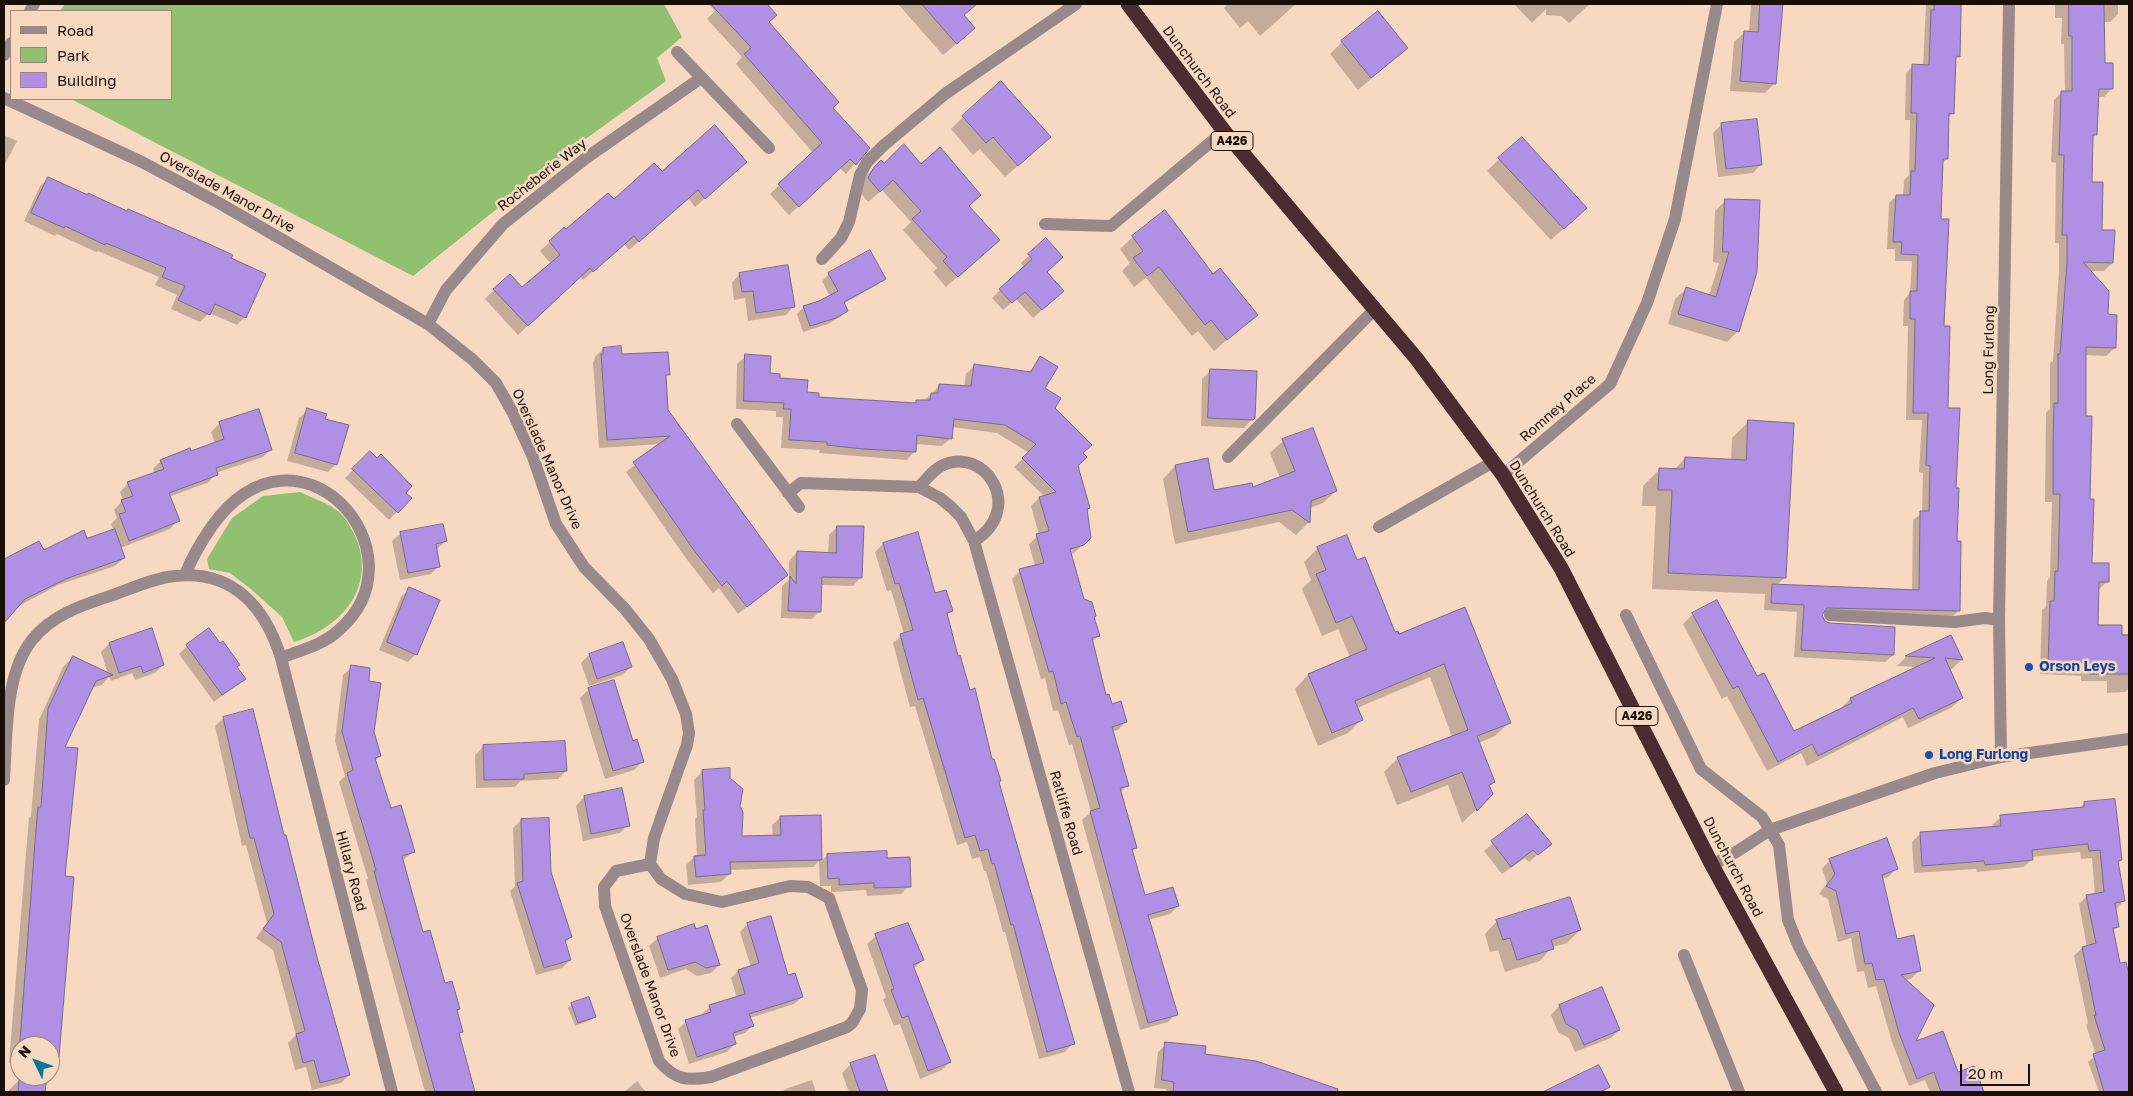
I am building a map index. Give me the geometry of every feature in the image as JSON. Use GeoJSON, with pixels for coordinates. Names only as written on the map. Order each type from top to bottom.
{"type":"FeatureCollection","features":[{"type":"Feature","properties":{"kind":"highway","name":"Dunchurch Road"},"geometry":{"type":"LineString","coordinates":[[1128,4],[1224,131],[1416,358],[1503,475],[1560,568],[1712,865],[1836,1092]]}},
{"type":"Feature","properties":{"kind":"street"},"geometry":{"type":"LineString","coordinates":[[822,259],[841,238],[849,222],[860,175],[867,162],[944,94],[1076,4]]}},
{"type":"Feature","properties":{"kind":"street","name":"Romney Place"},"geometry":{"type":"LineString","coordinates":[[1503,475],[1610,384],[1647,303],[1675,219],[1718,4]]}},
{"type":"Feature","properties":{"kind":"street","name":"Long Furlong"},"geometry":{"type":"LineString","coordinates":[[2000,757],[1999,620],[2009,4]]}},
{"type":"Feature","properties":{"kind":"street"},"geometry":{"type":"LineString","coordinates":[[4,56],[10,45]]}},
{"type":"Feature","properties":{"kind":"street"},"geometry":{"type":"LineString","coordinates":[[676,52],[769,148]]}},
{"type":"Feature","properties":{"kind":"street","name":"Rocheberie Way"},"geometry":{"type":"LineString","coordinates":[[428,324],[446,290],[504,224],[586,158],[702,78]]}},
{"type":"Feature","properties":{"kind":"street","name":"Overslade Manor Drive"},"geometry":{"type":"LineString","coordinates":[[4,98],[142,162],[219,203],[428,324],[473,360],[496,383],[533,457],[556,524],[584,567],[626,609],[649,639],[672,679],[686,714],[689,733],[687,745],[654,838],[650,864],[661,879],[685,894],[722,902],[790,886],[808,887],[829,898],[862,990],[860,1009],[852,1023],[846,1027],[711,1077],[692,1080],[669,1073],[659,1061],[605,906],[604,886],[616,871],[650,864]]}},
{"type":"Feature","properties":{"kind":"street"},"geometry":{"type":"LineString","coordinates":[[1046,224],[1111,226],[1224,131]]}},
{"type":"Feature","properties":{"kind":"street"},"geometry":{"type":"LineString","coordinates":[[1228,456],[1375,309]]}},
{"type":"Feature","properties":{"kind":"street"},"geometry":{"type":"LineString","coordinates":[[737,424],[799,507]]}},
{"type":"Feature","properties":{"kind":"street"},"geometry":{"type":"LineString","coordinates":[[919,487],[933,471],[953,462],[964,462],[984,471],[996,488],[999,508],[991,527],[974,542]]}},
{"type":"Feature","properties":{"kind":"street"},"geometry":{"type":"LineString","coordinates":[[1379,526],[1494,462]]}},
{"type":"Feature","properties":{"kind":"street"},"geometry":{"type":"LineString","coordinates":[[184,575],[192,556],[218,518],[239,496],[251,488],[276,480],[295,481],[319,488],[342,505],[357,524],[366,546],[368,562],[364,594],[349,620],[338,631],[326,640],[281,658]]}},
{"type":"Feature","properties":{"kind":"street","name":"Ratliffe Road"},"geometry":{"type":"LineString","coordinates":[[788,493],[801,483],[919,487],[940,498],[951,507],[968,529],[974,542],[1129,1092]]}},
{"type":"Feature","properties":{"kind":"street","name":"Hillary Road"},"geometry":{"type":"LineString","coordinates":[[4,780],[12,688],[16,671],[31,641],[44,626],[60,615],[78,607],[163,578],[184,575],[203,577],[220,582],[237,590],[251,601],[271,629],[281,658],[392,1092]]}},
{"type":"Feature","properties":{"kind":"street","name":"Dunchurch Road"},"geometry":{"type":"LineString","coordinates":[[1626,615],[1702,769],[1762,817],[1779,845],[1788,920],[1795,938],[1876,1092]]}},
{"type":"Feature","properties":{"kind":"street"},"geometry":{"type":"LineString","coordinates":[[1830,615],[1955,622],[1985,618],[1999,620]]}},
{"type":"Feature","properties":{"kind":"street"},"geometry":{"type":"LineString","coordinates":[[1712,865],[1770,830],[1935,773],[2000,757],[2129,739]]}},
{"type":"Feature","properties":{"kind":"street"},"geometry":{"type":"LineString","coordinates":[[1684,955],[1739,1092]]}},
{"type":"Feature","properties":{"kind":"green space"},"geometry":{"type":"Polygon","coordinates":[[[65,4],[664,4],[682,37],[657,58],[666,81],[573,148],[413,276],[73,100],[172,100],[172,10],[61,10],[65,4]]]}},
{"type":"Feature","properties":{"kind":"green space"},"geometry":{"type":"Polygon","coordinates":[[[300,492],[330,506],[341,514],[350,526],[358,543],[362,561],[361,577],[356,592],[338,618],[325,628],[294,642],[282,617],[230,573],[209,569],[207,559],[232,518],[263,496],[300,492]]]}},
{"type":"Feature","properties":{"kind":"building"},"geometry":{"type":"Polygon","coordinates":[[[711,4],[767,4],[777,15],[769,22],[839,102],[833,108],[870,148],[856,165],[850,159],[799,207],[778,184],[822,143],[744,54],[751,48],[711,4]]]}},
{"type":"Feature","properties":{"kind":"building"},"geometry":{"type":"Polygon","coordinates":[[[922,4],[977,4],[964,15],[975,28],[957,44],[922,4]]]}},
{"type":"Feature","properties":{"kind":"building"},"geometry":{"type":"Polygon","coordinates":[[[1760,4],[1783,4],[1776,84],[1740,81],[1744,31],[1758,32],[1760,4]]]}},
{"type":"Feature","properties":{"kind":"building"},"geometry":{"type":"Polygon","coordinates":[[[1934,4],[1961,4],[1960,57],[1956,56],[1954,114],[1949,113],[1948,159],[1943,159],[1941,219],[1949,219],[1944,326],[1950,326],[1948,408],[1960,408],[1956,488],[1959,488],[1957,541],[1961,541],[1960,611],[1827,608],[1822,615],[1825,621],[1829,623],[1895,627],[1894,655],[1801,650],[1804,605],[1771,603],[1772,584],[1919,590],[1920,511],[1929,511],[1930,466],[1926,465],[1928,413],[1913,413],[1915,319],[1910,319],[1910,291],[1917,291],[1918,255],[1901,254],[1902,242],[1893,242],[1896,195],[1910,195],[1911,171],[1915,171],[1917,113],[1911,113],[1912,64],[1929,65],[1931,10],[1934,10],[1934,4]]]}},
{"type":"Feature","properties":{"kind":"building"},"geometry":{"type":"Polygon","coordinates":[[[2069,4],[2104,4],[2105,63],[2113,63],[2113,89],[2099,89],[2097,135],[2093,135],[2092,182],[2103,182],[2102,230],[2115,230],[2113,263],[2083,262],[2109,291],[2108,314],[2117,315],[2116,348],[2086,347],[2086,416],[2092,416],[2090,499],[2094,499],[2092,563],[2109,563],[2109,582],[2099,582],[2098,625],[2122,625],[2122,635],[2129,635],[2129,674],[2089,674],[2089,668],[2048,666],[2050,601],[2054,601],[2055,571],[2058,571],[2060,494],[2053,494],[2053,443],[2054,403],[2058,403],[2058,354],[2060,354],[2067,262],[2067,235],[2062,235],[2064,155],[2059,155],[2061,91],[2072,91],[2072,36],[2069,36],[2069,4]]]}},
{"type":"Feature","properties":{"kind":"building"},"geometry":{"type":"Polygon","coordinates":[[[1378,11],[1408,48],[1371,78],[1341,41],[1378,11]]]}},
{"type":"Feature","properties":{"kind":"building"},"geometry":{"type":"Polygon","coordinates":[[[1001,81],[1051,137],[1018,166],[993,137],[986,143],[962,116],[1001,81]]]}},
{"type":"Feature","properties":{"kind":"building"},"geometry":{"type":"Polygon","coordinates":[[[1757,119],[1762,165],[1726,169],[1721,123],[1757,119]]]}},
{"type":"Feature","properties":{"kind":"building"},"geometry":{"type":"Polygon","coordinates":[[[715,125],[747,162],[705,199],[698,190],[639,242],[634,236],[593,272],[590,268],[528,326],[493,289],[510,274],[522,287],[560,255],[549,241],[564,227],[566,229],[608,193],[614,199],[654,163],[662,171],[715,125]]]}},
{"type":"Feature","properties":{"kind":"building"},"geometry":{"type":"Polygon","coordinates":[[[1522,137],[1587,208],[1564,229],[1498,158],[1522,137]]]}},
{"type":"Feature","properties":{"kind":"building"},"geometry":{"type":"Polygon","coordinates":[[[904,144],[921,164],[940,147],[981,195],[969,206],[1000,240],[958,277],[943,261],[947,257],[912,219],[921,211],[893,180],[880,192],[868,178],[874,167],[881,160],[884,163],[904,144]]]}},
{"type":"Feature","properties":{"kind":"building"},"geometry":{"type":"Polygon","coordinates":[[[48,177],[209,244],[233,255],[231,258],[266,274],[246,318],[215,304],[210,315],[178,300],[185,286],[162,277],[166,268],[106,243],[105,245],[65,226],[64,228],[31,213],[48,177]]]}},
{"type":"Feature","properties":{"kind":"building"},"geometry":{"type":"Polygon","coordinates":[[[1725,199],[1760,200],[1757,272],[1739,332],[1678,314],[1686,287],[1716,297],[1729,252],[1723,252],[1725,199]]]}},
{"type":"Feature","properties":{"kind":"building"},"geometry":{"type":"Polygon","coordinates":[[[1165,210],[1213,274],[1220,268],[1258,315],[1227,340],[1211,320],[1205,325],[1159,267],[1147,276],[1133,258],[1143,251],[1132,236],[1165,210]]]}},
{"type":"Feature","properties":{"kind":"building"},"geometry":{"type":"Polygon","coordinates":[[[1046,238],[1063,257],[1047,272],[1064,291],[1042,310],[1025,292],[1012,303],[999,289],[1032,259],[1028,254],[1046,238]]]}},
{"type":"Feature","properties":{"kind":"building"},"geometry":{"type":"Polygon","coordinates":[[[870,250],[886,279],[844,302],[848,311],[836,318],[810,326],[803,306],[819,301],[838,291],[828,273],[870,250]]]}},
{"type":"Feature","properties":{"kind":"building"},"geometry":{"type":"Polygon","coordinates":[[[788,265],[795,307],[756,313],[753,291],[742,292],[739,273],[788,265]]]}},
{"type":"Feature","properties":{"kind":"building"},"geometry":{"type":"Polygon","coordinates":[[[621,346],[622,354],[668,352],[670,375],[666,375],[668,410],[788,575],[747,607],[727,581],[722,586],[693,549],[633,462],[670,436],[607,440],[601,354],[603,354],[603,348],[621,346]]]}},
{"type":"Feature","properties":{"kind":"building"},"geometry":{"type":"Polygon","coordinates":[[[745,354],[771,356],[770,373],[780,374],[780,378],[808,380],[807,392],[819,393],[819,397],[916,403],[916,400],[930,400],[931,393],[938,393],[939,384],[971,386],[974,364],[1031,372],[1040,356],[1058,367],[1045,388],[1061,398],[1055,408],[1092,445],[1083,453],[1087,457],[1078,466],[1090,508],[1087,509],[1091,538],[1084,545],[1070,549],[1084,599],[1092,602],[1096,616],[1094,617],[1100,636],[1092,638],[1106,695],[1109,694],[1112,704],[1121,701],[1127,722],[1112,727],[1129,786],[1120,788],[1137,848],[1132,849],[1145,895],[1173,887],[1179,906],[1148,915],[1178,1015],[1148,1023],[1090,811],[1100,808],[1080,736],[1077,737],[1066,702],[1061,704],[1053,671],[1049,672],[1019,569],[1044,563],[1036,534],[1049,531],[1039,497],[1056,492],[1022,458],[1036,444],[1005,425],[954,419],[952,439],[917,435],[916,452],[863,449],[827,445],[827,442],[789,440],[791,409],[783,409],[784,403],[744,401],[745,354]]]}},
{"type":"Feature","properties":{"kind":"building"},"geometry":{"type":"Polygon","coordinates":[[[1210,369],[1257,371],[1255,418],[1253,420],[1208,418],[1210,369]]]}},
{"type":"Feature","properties":{"kind":"building"},"geometry":{"type":"Polygon","coordinates":[[[307,408],[327,414],[325,419],[349,425],[337,465],[295,453],[307,408]]]}},
{"type":"Feature","properties":{"kind":"building"},"geometry":{"type":"Polygon","coordinates":[[[259,409],[272,450],[216,468],[218,475],[169,493],[180,521],[129,541],[119,514],[126,512],[121,500],[133,496],[127,482],[164,469],[160,460],[190,448],[191,451],[224,439],[219,422],[259,409]]]}},
{"type":"Feature","properties":{"kind":"building"},"geometry":{"type":"Polygon","coordinates":[[[1748,420],[1794,423],[1786,578],[1668,573],[1672,490],[1658,490],[1659,468],[1684,469],[1685,457],[1746,460],[1748,420]]]}},
{"type":"Feature","properties":{"kind":"building"},"geometry":{"type":"Polygon","coordinates":[[[1313,428],[1337,491],[1311,501],[1310,523],[1292,510],[1188,532],[1175,465],[1208,458],[1214,490],[1252,483],[1253,487],[1295,471],[1282,439],[1313,428]]]}},
{"type":"Feature","properties":{"kind":"building"},"geometry":{"type":"Polygon","coordinates":[[[370,451],[377,458],[381,454],[412,486],[406,493],[412,498],[398,513],[352,469],[370,451]]]}},
{"type":"Feature","properties":{"kind":"building"},"geometry":{"type":"Polygon","coordinates":[[[443,524],[447,541],[436,544],[440,567],[408,573],[400,532],[443,524]]]}},
{"type":"Feature","properties":{"kind":"building"},"geometry":{"type":"Polygon","coordinates":[[[837,526],[864,526],[862,578],[822,577],[821,612],[788,611],[790,576],[796,584],[797,551],[836,553],[837,526]]]}},
{"type":"Feature","properties":{"kind":"building"},"geometry":{"type":"Polygon","coordinates":[[[115,529],[125,558],[68,578],[25,599],[4,623],[4,559],[39,541],[44,550],[84,530],[87,538],[115,529]]]}},
{"type":"Feature","properties":{"kind":"building"},"geometry":{"type":"Polygon","coordinates":[[[918,532],[935,593],[946,590],[953,611],[947,613],[958,656],[960,655],[970,690],[975,688],[992,759],[994,759],[1001,781],[999,782],[1075,1044],[1047,1052],[1013,924],[1011,925],[994,863],[992,864],[988,849],[980,851],[975,835],[965,838],[923,698],[918,700],[900,634],[913,630],[899,583],[895,584],[883,543],[918,532]]]}},
{"type":"Feature","properties":{"kind":"building"},"geometry":{"type":"Polygon","coordinates":[[[1347,535],[1357,560],[1365,557],[1395,632],[1398,631],[1399,634],[1465,607],[1511,723],[1477,736],[1495,782],[1489,785],[1493,794],[1477,811],[1462,772],[1411,792],[1397,757],[1468,730],[1444,664],[1355,701],[1363,720],[1332,733],[1308,674],[1367,649],[1352,616],[1336,623],[1316,574],[1326,570],[1317,547],[1347,535]]]}},
{"type":"Feature","properties":{"kind":"building"},"geometry":{"type":"Polygon","coordinates":[[[409,587],[440,600],[417,655],[387,642],[409,587]]]}},
{"type":"Feature","properties":{"kind":"building"},"geometry":{"type":"Polygon","coordinates":[[[1717,600],[1757,676],[1764,673],[1794,731],[1852,703],[1850,698],[1935,658],[1905,656],[1951,635],[1963,660],[1945,658],[1963,698],[1919,719],[1913,708],[1818,756],[1812,744],[1778,762],[1738,686],[1733,689],[1692,613],[1717,600]]]}},
{"type":"Feature","properties":{"kind":"building"},"geometry":{"type":"Polygon","coordinates":[[[152,628],[164,665],[143,673],[141,666],[119,673],[109,643],[152,628]]]}},
{"type":"Feature","properties":{"kind":"building"},"geometry":{"type":"Polygon","coordinates":[[[209,628],[220,643],[223,641],[240,665],[237,667],[246,679],[222,695],[186,645],[209,628]]]}},
{"type":"Feature","properties":{"kind":"building"},"geometry":{"type":"Polygon","coordinates":[[[623,642],[632,667],[597,679],[589,654],[623,642]]]}},
{"type":"Feature","properties":{"kind":"building"},"geometry":{"type":"Polygon","coordinates":[[[73,656],[113,675],[96,681],[65,747],[78,748],[65,876],[74,877],[60,1045],[60,1036],[20,1036],[35,842],[38,807],[41,807],[48,709],[73,656]]]}},
{"type":"Feature","properties":{"kind":"building"},"geometry":{"type":"Polygon","coordinates":[[[351,665],[370,668],[369,681],[381,683],[374,732],[381,756],[375,758],[391,808],[401,805],[415,852],[402,856],[423,932],[430,930],[445,983],[452,981],[460,1009],[457,1010],[463,1032],[459,1033],[475,1092],[435,1092],[374,871],[376,870],[347,773],[353,770],[342,732],[351,665]]]}},
{"type":"Feature","properties":{"kind":"building"},"geometry":{"type":"Polygon","coordinates":[[[614,680],[633,741],[637,739],[644,762],[613,771],[588,688],[614,680]]]}},
{"type":"Feature","properties":{"kind":"building"},"geometry":{"type":"Polygon","coordinates":[[[253,709],[284,835],[286,835],[350,1075],[320,1083],[314,1060],[303,1063],[296,1034],[305,1031],[281,942],[263,929],[274,914],[254,838],[250,838],[223,717],[253,709]]]}},
{"type":"Feature","properties":{"kind":"building"},"geometry":{"type":"Polygon","coordinates":[[[565,741],[567,771],[524,774],[524,779],[484,780],[483,745],[565,741]]]}},
{"type":"Feature","properties":{"kind":"building"},"geometry":{"type":"Polygon","coordinates":[[[730,768],[730,778],[743,789],[740,806],[743,812],[742,836],[781,835],[780,816],[821,815],[822,860],[730,862],[731,874],[696,877],[694,856],[706,855],[702,770],[730,768]]]}},
{"type":"Feature","properties":{"kind":"building"},"geometry":{"type":"Polygon","coordinates":[[[622,788],[630,826],[591,834],[584,796],[622,788]]]}},
{"type":"Feature","properties":{"kind":"building"},"geometry":{"type":"Polygon","coordinates":[[[2115,799],[2122,860],[2118,861],[2125,901],[2115,903],[2119,927],[2113,928],[2120,963],[2126,962],[2129,975],[2129,1092],[2104,1092],[2093,1054],[2105,1050],[2094,1015],[2096,1015],[2082,947],[2096,943],[2086,895],[2104,892],[2100,850],[2089,851],[2088,844],[2032,850],[2033,860],[1985,865],[1984,861],[1922,866],[1920,832],[2001,826],[2000,815],[2084,807],[2084,802],[2115,799]]]}},
{"type":"Feature","properties":{"kind":"building"},"geometry":{"type":"Polygon","coordinates":[[[1527,814],[1552,844],[1538,855],[1533,850],[1511,867],[1491,841],[1527,814]]]}},
{"type":"Feature","properties":{"kind":"building"},"geometry":{"type":"Polygon","coordinates":[[[549,818],[551,872],[572,937],[565,940],[571,960],[544,968],[517,883],[523,881],[521,819],[549,818]]]}},
{"type":"Feature","properties":{"kind":"building"},"geometry":{"type":"Polygon","coordinates":[[[1887,838],[1898,869],[1882,875],[1897,939],[1914,935],[1921,971],[1901,975],[1934,1005],[1916,1041],[1943,1031],[1958,1072],[1974,1066],[1984,1092],[1941,1092],[1934,1072],[1917,1079],[1899,1033],[1884,979],[1876,980],[1872,963],[1865,964],[1859,931],[1846,934],[1836,891],[1826,886],[1835,874],[1829,859],[1887,838]]]}},
{"type":"Feature","properties":{"kind":"building"},"geometry":{"type":"Polygon","coordinates":[[[887,851],[887,858],[910,857],[911,887],[874,888],[874,883],[839,885],[839,878],[828,879],[827,854],[887,851]]]}},
{"type":"Feature","properties":{"kind":"building"},"geometry":{"type":"Polygon","coordinates":[[[1570,897],[1581,930],[1551,940],[1554,949],[1517,960],[1510,938],[1503,940],[1496,920],[1570,897]]]}},
{"type":"Feature","properties":{"kind":"building"},"geometry":{"type":"Polygon","coordinates":[[[771,916],[788,975],[795,973],[803,997],[749,1014],[754,1026],[733,1033],[736,1044],[697,1057],[685,1020],[711,1012],[709,1005],[745,994],[738,970],[759,963],[747,923],[771,916]]]}},
{"type":"Feature","properties":{"kind":"building"},"geometry":{"type":"Polygon","coordinates":[[[908,923],[924,960],[913,965],[951,1062],[928,1071],[908,1016],[902,1018],[891,990],[894,989],[875,934],[908,923]]]}},
{"type":"Feature","properties":{"kind":"building"},"geometry":{"type":"Polygon","coordinates":[[[694,924],[696,929],[707,925],[720,965],[706,968],[695,962],[668,970],[657,937],[694,924]]]}},
{"type":"Feature","properties":{"kind":"building"},"geometry":{"type":"Polygon","coordinates":[[[1602,987],[1620,1030],[1584,1045],[1577,1030],[1566,1024],[1559,1005],[1602,987]]]}},
{"type":"Feature","properties":{"kind":"building"},"geometry":{"type":"Polygon","coordinates":[[[589,997],[596,1017],[578,1023],[571,1003],[589,997]]]}},
{"type":"Feature","properties":{"kind":"building"},"geometry":{"type":"Polygon","coordinates":[[[1165,1042],[1206,1046],[1205,1054],[1256,1061],[1338,1089],[1337,1092],[1173,1092],[1174,1082],[1162,1080],[1165,1042]]]}},
{"type":"Feature","properties":{"kind":"building"},"geometry":{"type":"Polygon","coordinates":[[[875,1055],[888,1092],[860,1092],[850,1063],[875,1055]]]}},
{"type":"Feature","properties":{"kind":"building"},"geometry":{"type":"Polygon","coordinates":[[[1599,1065],[1610,1087],[1600,1092],[1543,1092],[1599,1065]]]}},
{"type":"Feature","properties":{"kind":"building"},"geometry":{"type":"Polygon","coordinates":[[[18,1086],[46,1086],[45,1092],[18,1092],[18,1086]]]}},
{"type":"Feature","properties":{"kind":"place","name":"Orson Leys"},"geometry":{"type":"Point","coordinates":[2029,667]}},
{"type":"Feature","properties":{"kind":"place","name":"Long Furlong"},"geometry":{"type":"Point","coordinates":[1929,755]}}]}
